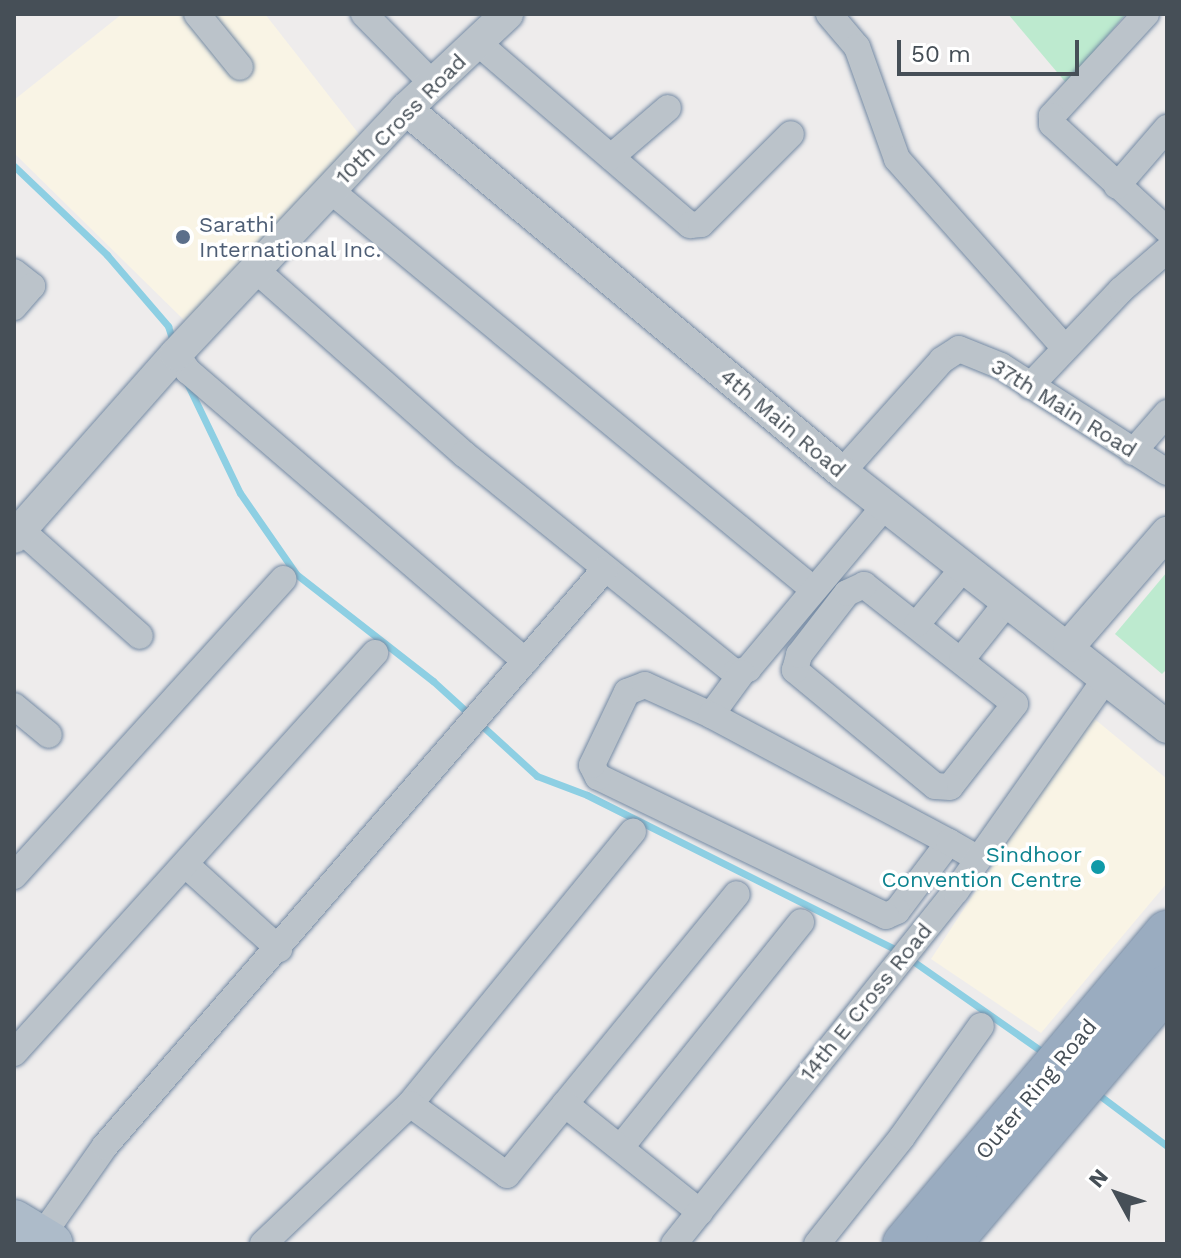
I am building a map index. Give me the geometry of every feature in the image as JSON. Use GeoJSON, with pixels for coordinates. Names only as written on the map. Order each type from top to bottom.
{"type":"FeatureCollection","features":[{"type":"Feature","properties":{"kind":"highway","name":"Outer Ring Road"},"geometry":{"type":"LineString","coordinates":[[948,1244],[1167,933]]}},
{"type":"Feature","properties":{"kind":"highway","name":"Outer Ring Road"},"geometry":{"type":"LineString","coordinates":[[905,1244],[1071,1073],[1167,987]]}},
{"type":"Feature","properties":{"kind":"street"},"geometry":{"type":"LineString","coordinates":[[197,14],[240,67]]}},
{"type":"Feature","properties":{"kind":"street"},"geometry":{"type":"LineString","coordinates":[[364,14],[433,84]]}},
{"type":"Feature","properties":{"kind":"street"},"geometry":{"type":"LineString","coordinates":[[829,14],[857,47],[897,159],[1064,347]]}},
{"type":"Feature","properties":{"kind":"street"},"geometry":{"type":"LineString","coordinates":[[1146,14],[1052,116],[1052,124],[1167,230]]}},
{"type":"Feature","properties":{"kind":"street","name":"10th Cross Road"},"geometry":{"type":"LineString","coordinates":[[17,534],[187,343],[406,109],[505,15]]}},
{"type":"Feature","properties":{"kind":"street"},"geometry":{"type":"LineString","coordinates":[[477,42],[696,227],[791,134]]}},
{"type":"Feature","properties":{"kind":"street"},"geometry":{"type":"LineString","coordinates":[[611,157],[668,108]]}},
{"type":"Feature","properties":{"kind":"street","name":"4th Main Road"},"geometry":{"type":"LineString","coordinates":[[406,109],[842,472],[1069,646],[1167,727]]}},
{"type":"Feature","properties":{"kind":"street"},"geometry":{"type":"LineString","coordinates":[[1117,186],[1167,128]]}},
{"type":"Feature","properties":{"kind":"street"},"geometry":{"type":"LineString","coordinates":[[330,190],[814,590]]}},
{"type":"Feature","properties":{"kind":"street"},"geometry":{"type":"LineString","coordinates":[[1030,386],[1064,347],[1167,250]]}},
{"type":"Feature","properties":{"kind":"street"},"geometry":{"type":"LineString","coordinates":[[256,270],[464,454],[735,673],[742,673]]}},
{"type":"Feature","properties":{"kind":"street"},"geometry":{"type":"LineString","coordinates":[[14,307],[23,279]]}},
{"type":"Feature","properties":{"kind":"street"},"geometry":{"type":"LineString","coordinates":[[187,343],[188,371],[525,661]]}},
{"type":"Feature","properties":{"kind":"street","name":"37th Main Road"},"geometry":{"type":"LineString","coordinates":[[842,472],[942,360],[959,349],[977,353],[1167,472]]}},
{"type":"Feature","properties":{"kind":"street"},"geometry":{"type":"LineString","coordinates":[[1133,452],[1167,413]]}},
{"type":"Feature","properties":{"kind":"street"},"geometry":{"type":"LineString","coordinates":[[711,715],[742,673],[885,506]]}},
{"type":"Feature","properties":{"kind":"street"},"geometry":{"type":"LineString","coordinates":[[1069,646],[1167,533]]}},
{"type":"Feature","properties":{"kind":"street"},"geometry":{"type":"LineString","coordinates":[[17,534],[140,636]]}},
{"type":"Feature","properties":{"kind":"street"},"geometry":{"type":"LineString","coordinates":[[917,624],[965,566]]}},
{"type":"Feature","properties":{"kind":"street"},"geometry":{"type":"LineString","coordinates":[[36,1234],[105,1146],[279,949],[605,569]]}},
{"type":"Feature","properties":{"kind":"street"},"geometry":{"type":"LineString","coordinates":[[14,876],[283,579]]}},
{"type":"Feature","properties":{"kind":"street"},"geometry":{"type":"LineString","coordinates":[[855,587],[872,588],[917,624],[1015,704],[955,781],[942,789],[795,670],[799,655],[855,587]]}},
{"type":"Feature","properties":{"kind":"street"},"geometry":{"type":"LineString","coordinates":[[962,659],[1009,600]]}},
{"type":"Feature","properties":{"kind":"street"},"geometry":{"type":"LineString","coordinates":[[14,1053],[375,653]]}},
{"type":"Feature","properties":{"kind":"street","name":"14th E Cross Road"},"geometry":{"type":"LineString","coordinates":[[674,1244],[893,966],[956,891],[1107,677]]}},
{"type":"Feature","properties":{"kind":"street"},"geometry":{"type":"LineString","coordinates":[[949,842],[897,911],[886,916],[593,773],[632,686],[645,685],[711,715],[949,842],[979,859]]}},
{"type":"Feature","properties":{"kind":"street"},"geometry":{"type":"LineString","coordinates":[[14,706],[49,735]]}},
{"type":"Feature","properties":{"kind":"street"},"geometry":{"type":"LineString","coordinates":[[263,1244],[410,1104],[633,832]]}},
{"type":"Feature","properties":{"kind":"street"},"geometry":{"type":"LineString","coordinates":[[185,864],[279,949]]}},
{"type":"Feature","properties":{"kind":"street"},"geometry":{"type":"LineString","coordinates":[[925,876],[956,891]]}},
{"type":"Feature","properties":{"kind":"street"},"geometry":{"type":"LineString","coordinates":[[410,1104],[507,1175],[737,894]]}},
{"type":"Feature","properties":{"kind":"street"},"geometry":{"type":"LineString","coordinates":[[621,1147],[801,922]]}},
{"type":"Feature","properties":{"kind":"street"},"geometry":{"type":"LineString","coordinates":[[817,1244],[902,1137],[981,1026]]}},
{"type":"Feature","properties":{"kind":"street"},"geometry":{"type":"LineString","coordinates":[[565,1104],[700,1212]]}},
{"type":"Feature","properties":{"kind":"shaded area","name":"Sarathi International Inc."},"geometry":{"type":"Polygon","coordinates":[[[122,14],[265,14],[362,138],[185,321],[14,153],[14,100],[122,14]]]}},
{"type":"Feature","properties":{"kind":"shaded area"},"geometry":{"type":"Polygon","coordinates":[[[1091,716],[1167,779],[1167,883],[1041,1033],[931,959],[1091,716]]]}},
{"type":"Feature","properties":{"kind":"green space"},"geometry":{"type":"Polygon","coordinates":[[[1008,14],[1126,14],[1067,84],[1008,14]]]}},
{"type":"Feature","properties":{"kind":"green space"},"geometry":{"type":"Polygon","coordinates":[[[1167,572],[1167,669],[1162,674],[1115,634],[1167,572]]]}},
{"type":"Feature","properties":{"kind":"waterway"},"geometry":{"type":"LineString","coordinates":[[14,166],[107,255],[168,326],[174,345]]}},
{"type":"Feature","properties":{"kind":"waterway"},"geometry":{"type":"LineString","coordinates":[[187,383],[240,493],[296,574],[433,681],[537,776],[587,795],[900,952]]}},
{"type":"Feature","properties":{"kind":"waterway"},"geometry":{"type":"LineString","coordinates":[[910,959],[1047,1055]]}},
{"type":"Feature","properties":{"kind":"waterway"},"geometry":{"type":"LineString","coordinates":[[1095,1092],[1167,1146]]}},
{"type":"Feature","properties":{"kind":"place","name":"Sarathi International Inc."},"geometry":{"type":"Point","coordinates":[183,237]}},
{"type":"Feature","properties":{"kind":"place","name":"Sindhoor Convention Centre"},"geometry":{"type":"Point","coordinates":[1098,867]}}]}
